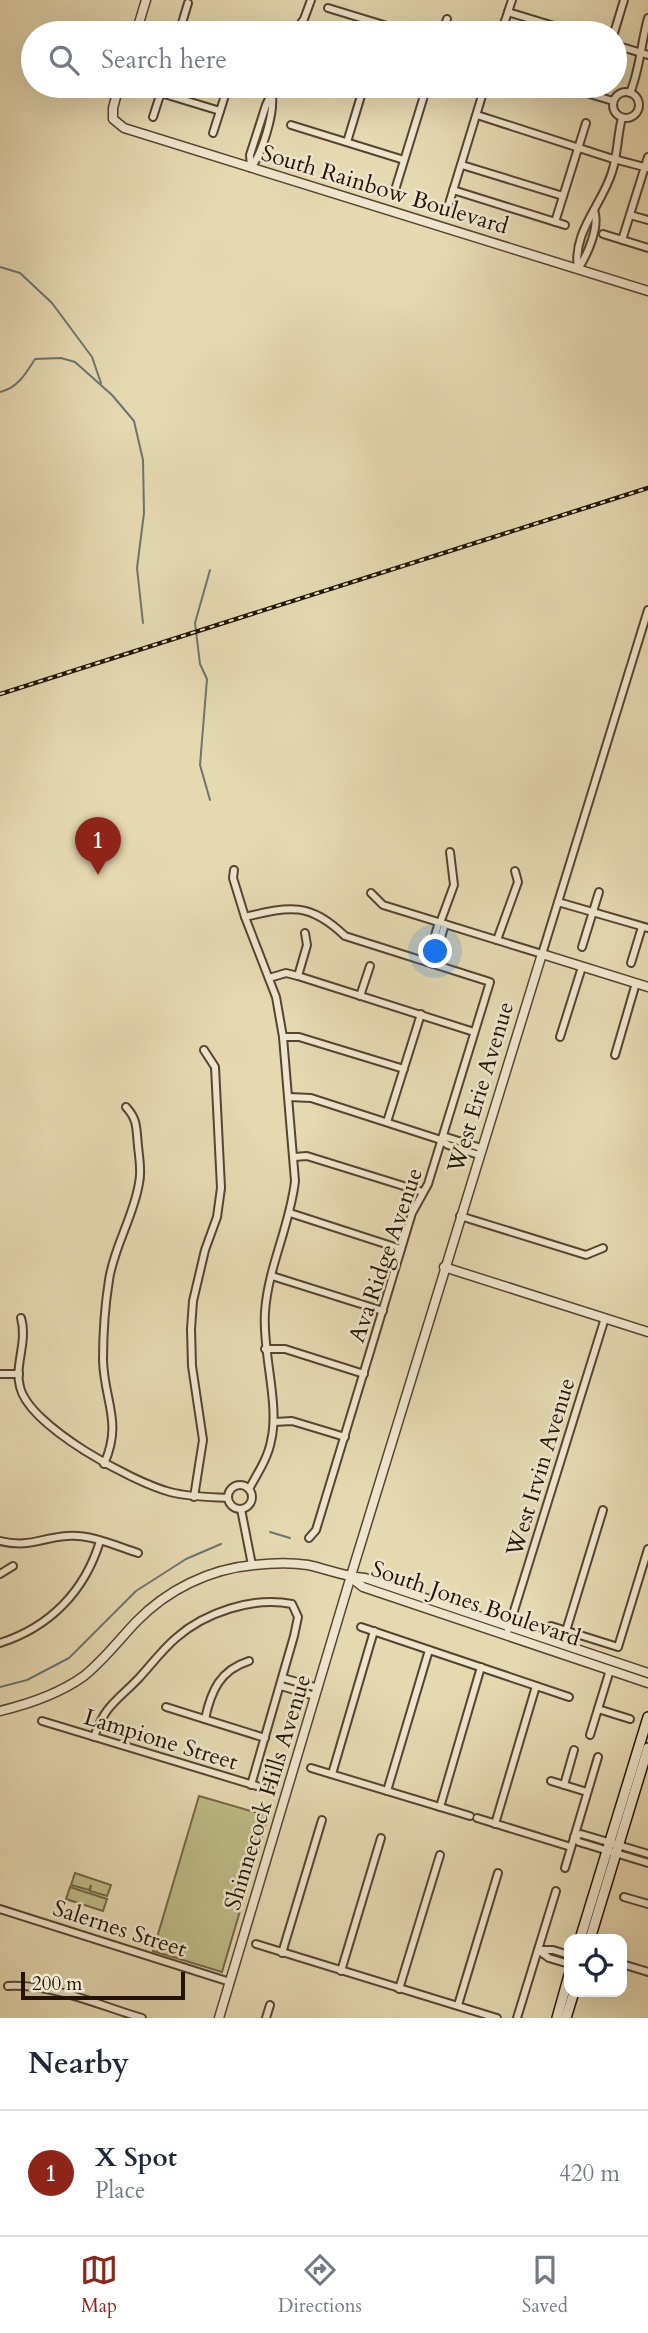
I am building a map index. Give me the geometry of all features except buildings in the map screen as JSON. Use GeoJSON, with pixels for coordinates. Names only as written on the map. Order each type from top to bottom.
{"type":"FeatureCollection","features":[{"type":"Feature","properties":{"kind":"main road"},"geometry":{"type":"LineString","coordinates":[[591,1934],[648,1717]]}},
{"type":"Feature","properties":{"kind":"main road"},"geometry":{"type":"LineString","coordinates":[[582,1934],[648,1748]]}},
{"type":"Feature","properties":{"kind":"main road"},"geometry":{"type":"LineString","coordinates":[[557,2018],[564,1993]]}},
{"type":"Feature","properties":{"kind":"main road"},"geometry":{"type":"LineString","coordinates":[[566,2018],[572,1997]]}},
{"type":"Feature","properties":{"kind":"street"},"geometry":{"type":"LineString","coordinates":[[140,21],[146,0]]}},
{"type":"Feature","properties":{"kind":"street"},"geometry":{"type":"LineString","coordinates":[[505,21],[512,0]]}},
{"type":"Feature","properties":{"kind":"street"},"geometry":{"type":"LineString","coordinates":[[618,21],[624,0]]}},
{"type":"Feature","properties":{"kind":"street"},"geometry":{"type":"LineString","coordinates":[[303,21],[309,1]]}},
{"type":"Feature","properties":{"kind":"street"},"geometry":{"type":"LineString","coordinates":[[183,21],[188,3]]}},
{"type":"Feature","properties":{"kind":"street"},"geometry":{"type":"LineString","coordinates":[[328,8],[369,21]]}},
{"type":"Feature","properties":{"kind":"street"},"geometry":{"type":"LineString","coordinates":[[508,12],[538,21]]}},
{"type":"Feature","properties":{"kind":"street"},"geometry":{"type":"LineString","coordinates":[[630,93],[639,67],[639,52],[648,18]]}},
{"type":"Feature","properties":{"kind":"street"},"geometry":{"type":"LineString","coordinates":[[627,48],[648,55]]}},
{"type":"Feature","properties":{"kind":"street"},"geometry":{"type":"LineString","coordinates":[[615,98],[613,101],[615,113],[622,118],[634,116],[639,109],[636,97],[627,93]]}},
{"type":"Feature","properties":{"kind":"street","name":"South Rainbow Boulevard"},"geometry":{"type":"LineString","coordinates":[[116,98],[113,119],[131,131],[648,291]]}},
{"type":"Feature","properties":{"kind":"street"},"geometry":{"type":"LineString","coordinates":[[153,117],[159,98]]}},
{"type":"Feature","properties":{"kind":"street"},"geometry":{"type":"LineString","coordinates":[[186,98],[220,111]]}},
{"type":"Feature","properties":{"kind":"street"},"geometry":{"type":"LineString","coordinates":[[214,133],[224,98]]}},
{"type":"Feature","properties":{"kind":"street"},"geometry":{"type":"LineString","coordinates":[[251,168],[250,155],[270,98]]}},
{"type":"Feature","properties":{"kind":"street"},"geometry":{"type":"LineString","coordinates":[[347,142],[360,98]]}},
{"type":"Feature","properties":{"kind":"street"},"geometry":{"type":"LineString","coordinates":[[395,190],[423,98]]}},
{"type":"Feature","properties":{"kind":"street"},"geometry":{"type":"LineString","coordinates":[[448,207],[482,98]]}},
{"type":"Feature","properties":{"kind":"street"},"geometry":{"type":"LineString","coordinates":[[603,98],[613,101]]}},
{"type":"Feature","properties":{"kind":"street"},"geometry":{"type":"LineString","coordinates":[[639,109],[648,112]]}},
{"type":"Feature","properties":{"kind":"street"},"geometry":{"type":"LineString","coordinates":[[477,115],[647,167]]}},
{"type":"Feature","properties":{"kind":"street"},"geometry":{"type":"LineString","coordinates":[[578,269],[576,257],[588,217],[612,175],[622,118]]}},
{"type":"Feature","properties":{"kind":"street"},"geometry":{"type":"LineString","coordinates":[[555,222],[586,123]]}},
{"type":"Feature","properties":{"kind":"street"},"geometry":{"type":"LineString","coordinates":[[291,125],[404,160]]}},
{"type":"Feature","properties":{"kind":"street"},"geometry":{"type":"LineString","coordinates":[[622,240],[648,157]]}},
{"type":"Feature","properties":{"kind":"street"},"geometry":{"type":"LineString","coordinates":[[462,165],[564,196]]}},
{"type":"Feature","properties":{"kind":"street"},"geometry":{"type":"LineString","coordinates":[[453,190],[565,225]]}},
{"type":"Feature","properties":{"kind":"street"},"geometry":{"type":"LineString","coordinates":[[630,215],[648,220]]}},
{"type":"Feature","properties":{"kind":"street"},"geometry":{"type":"LineString","coordinates":[[603,234],[648,248]]}},
{"type":"Feature","properties":{"kind":"street","name":"West Erie Avenue"},"geometry":{"type":"LineString","coordinates":[[350,1577],[648,610]]}},
{"type":"Feature","properties":{"kind":"street"},"geometry":{"type":"LineString","coordinates":[[245,917],[281,908],[311,911],[345,936],[430,963],[454,885],[450,852]]}},
{"type":"Feature","properties":{"kind":"street"},"geometry":{"type":"LineString","coordinates":[[234,870],[233,878],[245,917],[276,997],[284,1037],[295,1181],[290,1213],[265,1310],[265,1349],[274,1422],[271,1443],[249,1489],[251,1502],[241,1509]]}},
{"type":"Feature","properties":{"kind":"street"},"geometry":{"type":"LineString","coordinates":[[497,940],[518,882],[514,871]]}},
{"type":"Feature","properties":{"kind":"street"},"geometry":{"type":"LineString","coordinates":[[582,947],[599,892]]}},
{"type":"Feature","properties":{"kind":"street"},"geometry":{"type":"LineString","coordinates":[[371,893],[383,905],[648,987]]}},
{"type":"Feature","properties":{"kind":"street"},"geometry":{"type":"LineString","coordinates":[[558,902],[645,928],[631,963]]}},
{"type":"Feature","properties":{"kind":"street"},"geometry":{"type":"LineString","coordinates":[[298,976],[307,945],[305,933]]}},
{"type":"Feature","properties":{"kind":"street","name":"Ava Ridge Avenue"},"geometry":{"type":"LineString","coordinates":[[309,1538],[316,1530],[412,1213],[423,1192],[441,1140],[490,982],[430,963]]}},
{"type":"Feature","properties":{"kind":"street"},"geometry":{"type":"LineString","coordinates":[[360,996],[370,966]]}},
{"type":"Feature","properties":{"kind":"street"},"geometry":{"type":"LineString","coordinates":[[560,1037],[582,967]]}},
{"type":"Feature","properties":{"kind":"street"},"geometry":{"type":"LineString","coordinates":[[269,978],[286,973],[298,976],[474,1032]]}},
{"type":"Feature","properties":{"kind":"street"},"geometry":{"type":"LineString","coordinates":[[615,1055],[636,983]]}},
{"type":"Feature","properties":{"kind":"street"},"geometry":{"type":"LineString","coordinates":[[387,1122],[421,1014]]}},
{"type":"Feature","properties":{"kind":"street"},"geometry":{"type":"LineString","coordinates":[[284,1037],[299,1037],[404,1069]]}},
{"type":"Feature","properties":{"kind":"street"},"geometry":{"type":"LineString","coordinates":[[194,1497],[203,1440],[192,1366],[193,1301],[205,1250],[217,1217],[221,1188],[215,1067],[204,1050]]}},
{"type":"Feature","properties":{"kind":"street"},"geometry":{"type":"LineString","coordinates":[[289,1097],[311,1098],[441,1140],[444,1144],[480,1152]]}},
{"type":"Feature","properties":{"kind":"street"},"geometry":{"type":"LineString","coordinates":[[104,1464],[114,1431],[105,1387],[103,1360],[109,1278],[131,1213],[141,1170],[135,1117],[126,1107]]}},
{"type":"Feature","properties":{"kind":"street"},"geometry":{"type":"LineString","coordinates":[[293,1157],[307,1156],[423,1192]]}},
{"type":"Feature","properties":{"kind":"street"},"geometry":{"type":"LineString","coordinates":[[290,1213],[401,1249]]}},
{"type":"Feature","properties":{"kind":"street"},"geometry":{"type":"LineString","coordinates":[[460,1216],[586,1255],[603,1248]]}},
{"type":"Feature","properties":{"kind":"street"},"geometry":{"type":"LineString","coordinates":[[444,1267],[648,1332]]}},
{"type":"Feature","properties":{"kind":"street"},"geometry":{"type":"LineString","coordinates":[[272,1276],[383,1311]]}},
{"type":"Feature","properties":{"kind":"street"},"geometry":{"type":"LineString","coordinates":[[21,1318],[24,1349],[19,1374],[20,1388],[30,1404],[58,1432],[104,1464],[168,1492],[194,1497],[228,1498]]}},
{"type":"Feature","properties":{"kind":"street","name":"West Irvin Avenue"},"geometry":{"type":"LineString","coordinates":[[507,1631],[606,1318]]}},
{"type":"Feature","properties":{"kind":"street"},"geometry":{"type":"LineString","coordinates":[[265,1349],[285,1349],[364,1374]]}},
{"type":"Feature","properties":{"kind":"street"},"geometry":{"type":"LineString","coordinates":[[0,1374],[19,1374]]}},
{"type":"Feature","properties":{"kind":"street"},"geometry":{"type":"LineString","coordinates":[[274,1422],[292,1421],[345,1437]]}},
{"type":"Feature","properties":{"kind":"street"},"geometry":{"type":"LineString","coordinates":[[241,1509],[232,1506],[229,1493],[234,1487],[243,1486],[249,1489]]}},
{"type":"Feature","properties":{"kind":"street"},"geometry":{"type":"LineString","coordinates":[[241,1509],[252,1565]]}},
{"type":"Feature","properties":{"kind":"street"},"geometry":{"type":"LineString","coordinates":[[566,1631],[603,1510]]}},
{"type":"Feature","properties":{"kind":"street"},"geometry":{"type":"LineString","coordinates":[[0,1541],[36,1544],[67,1536],[100,1541],[138,1553]]}},
{"type":"Feature","properties":{"kind":"street"},"geometry":{"type":"LineString","coordinates":[[0,1643],[39,1626],[55,1614],[85,1578],[100,1541]]}},
{"type":"Feature","properties":{"kind":"street"},"geometry":{"type":"LineString","coordinates":[[551,1626],[618,1647],[648,1549]]}},
{"type":"Feature","properties":{"kind":"street","name":"South Jones Boulevard"},"geometry":{"type":"LineString","coordinates":[[0,1711],[34,1702],[80,1678],[111,1651],[146,1612],[177,1590],[215,1573],[252,1565],[307,1565],[350,1577],[363,1587],[648,1673]]}},
{"type":"Feature","properties":{"kind":"street"},"geometry":{"type":"LineString","coordinates":[[0,1574],[13,1566]]}},
{"type":"Feature","properties":{"kind":"street","name":"Shinnecock Hills Avenue"},"geometry":{"type":"LineString","coordinates":[[219,2018],[350,1577]]}},
{"type":"Feature","properties":{"kind":"street"},"geometry":{"type":"LineString","coordinates":[[94,1737],[103,1714],[112,1702],[132,1685],[170,1643],[195,1624],[229,1609],[255,1604],[287,1603],[296,1610],[297,1623],[251,1785]]}},
{"type":"Feature","properties":{"kind":"street"},"geometry":{"type":"LineString","coordinates":[[361,1627],[569,1697]]}},
{"type":"Feature","properties":{"kind":"street"},"geometry":{"type":"LineString","coordinates":[[332,1774],[374,1631]]}},
{"type":"Feature","properties":{"kind":"street","name":"South Jones Boulevard"},"geometry":{"type":"LineString","coordinates":[[507,1631],[648,1683]]}},
{"type":"Feature","properties":{"kind":"street"},"geometry":{"type":"LineString","coordinates":[[387,1791],[429,1650]]}},
{"type":"Feature","properties":{"kind":"street"},"geometry":{"type":"LineString","coordinates":[[205,1719],[212,1695],[222,1677],[234,1666],[249,1661]]}},
{"type":"Feature","properties":{"kind":"street"},"geometry":{"type":"LineString","coordinates":[[440,1807],[481,1667]]}},
{"type":"Feature","properties":{"kind":"street"},"geometry":{"type":"LineString","coordinates":[[590,1735],[610,1671]]}},
{"type":"Feature","properties":{"kind":"street"},"geometry":{"type":"LineString","coordinates":[[283,1678],[316,1692]]}},
{"type":"Feature","properties":{"kind":"street"},"geometry":{"type":"LineString","coordinates":[[281,1686],[316,1692]]}},
{"type":"Feature","properties":{"kind":"street"},"geometry":{"type":"LineString","coordinates":[[495,1824],[536,1686]]}},
{"type":"Feature","properties":{"kind":"street"},"geometry":{"type":"LineString","coordinates":[[166,1707],[265,1738]]}},
{"type":"Feature","properties":{"kind":"street"},"geometry":{"type":"LineString","coordinates":[[598,1709],[630,1719]]}},
{"type":"Feature","properties":{"kind":"street","name":"Lampione Street"},"geometry":{"type":"LineString","coordinates":[[42,1721],[270,1790]]}},
{"type":"Feature","properties":{"kind":"street"},"geometry":{"type":"LineString","coordinates":[[564,1785],[574,1750]]}},
{"type":"Feature","properties":{"kind":"street"},"geometry":{"type":"LineString","coordinates":[[565,1868],[598,1757]]}},
{"type":"Feature","properties":{"kind":"street"},"geometry":{"type":"LineString","coordinates":[[311,1768],[571,1847]]}},
{"type":"Feature","properties":{"kind":"street"},"geometry":{"type":"LineString","coordinates":[[551,1781],[587,1792]]}},
{"type":"Feature","properties":{"kind":"street"},"geometry":{"type":"LineString","coordinates":[[282,1953],[322,1820]]}},
{"type":"Feature","properties":{"kind":"street"},"geometry":{"type":"LineString","coordinates":[[574,1837],[581,1834],[648,1863]]}},
{"type":"Feature","properties":{"kind":"street"},"geometry":{"type":"LineString","coordinates":[[341,1971],[381,1838]]}},
{"type":"Feature","properties":{"kind":"street"},"geometry":{"type":"LineString","coordinates":[[613,1848],[648,1854]]}},
{"type":"Feature","properties":{"kind":"street"},"geometry":{"type":"LineString","coordinates":[[400,1989],[440,1855]]}},
{"type":"Feature","properties":{"kind":"street"},"geometry":{"type":"LineString","coordinates":[[458,2005],[498,1873]]}},
{"type":"Feature","properties":{"kind":"street"},"geometry":{"type":"LineString","coordinates":[[517,2018],[556,1891]]}},
{"type":"Feature","properties":{"kind":"street"},"geometry":{"type":"LineString","coordinates":[[624,1897],[648,1904]]}},
{"type":"Feature","properties":{"kind":"street","name":"Salernes Street"},"geometry":{"type":"LineString","coordinates":[[0,1909],[230,1982]]}},
{"type":"Feature","properties":{"kind":"street"},"geometry":{"type":"LineString","coordinates":[[256,1944],[497,2018]]}},
{"type":"Feature","properties":{"kind":"street"},"geometry":{"type":"LineString","coordinates":[[538,1950],[564,1953]]}},
{"type":"Feature","properties":{"kind":"street"},"geometry":{"type":"LineString","coordinates":[[538,1950],[549,1958],[564,1962]]}},
{"type":"Feature","properties":{"kind":"street"},"geometry":{"type":"LineString","coordinates":[[627,1966],[648,1972]]}},
{"type":"Feature","properties":{"kind":"street"},"geometry":{"type":"LineString","coordinates":[[8,1986],[52,1990],[142,2018]]}},
{"type":"Feature","properties":{"kind":"street"},"geometry":{"type":"LineString","coordinates":[[266,2018],[270,2005]]}},
{"type":"Feature","properties":{"kind":"street"},"geometry":{"type":"LineString","coordinates":[[109,2018],[112,2008]]}},
{"type":"Feature","properties":{"kind":"shaded area"},"geometry":{"type":"Polygon","coordinates":[[[199,1796],[268,1816],[222,1972],[153,1951],[199,1796]]]}},
{"type":"Feature","properties":{"kind":"shaded area"},"geometry":{"type":"Polygon","coordinates":[[[75,1873],[111,1885],[107,1896],[90,1891],[91,1885],[89,1890],[71,1885],[75,1873]]]}},
{"type":"Feature","properties":{"kind":"shaded area"},"geometry":{"type":"Polygon","coordinates":[[[70,1887],[107,1899],[103,1911],[66,1899],[70,1887]]]}},
{"type":"Feature","properties":{"kind":"waterway"},"geometry":{"type":"LineString","coordinates":[[0,267],[20,273],[52,303],[92,357],[101,383]]}},
{"type":"Feature","properties":{"kind":"waterway"},"geometry":{"type":"LineString","coordinates":[[0,392],[17,383],[35,359],[61,358],[75,362],[112,395],[134,421],[143,460],[144,513],[137,568],[143,623]]}},
{"type":"Feature","properties":{"kind":"waterway"},"geometry":{"type":"LineString","coordinates":[[210,570],[195,623],[200,664],[207,679],[200,765],[210,800]]}},
{"type":"Feature","properties":{"kind":"waterway"},"geometry":{"type":"LineString","coordinates":[[270,1532],[290,1538]]}},
{"type":"Feature","properties":{"kind":"waterway"},"geometry":{"type":"LineString","coordinates":[[0,1687],[27,1680],[69,1658],[136,1591],[186,1559],[221,1544]]}},
{"type":"Feature","properties":{"kind":"railway"},"geometry":{"type":"LineString","coordinates":[[0,694],[648,488]]}},
{"type":"Feature","properties":{"kind":"place","name":"X Spot"},"geometry":{"type":"Point","coordinates":[98,875]}}]}
